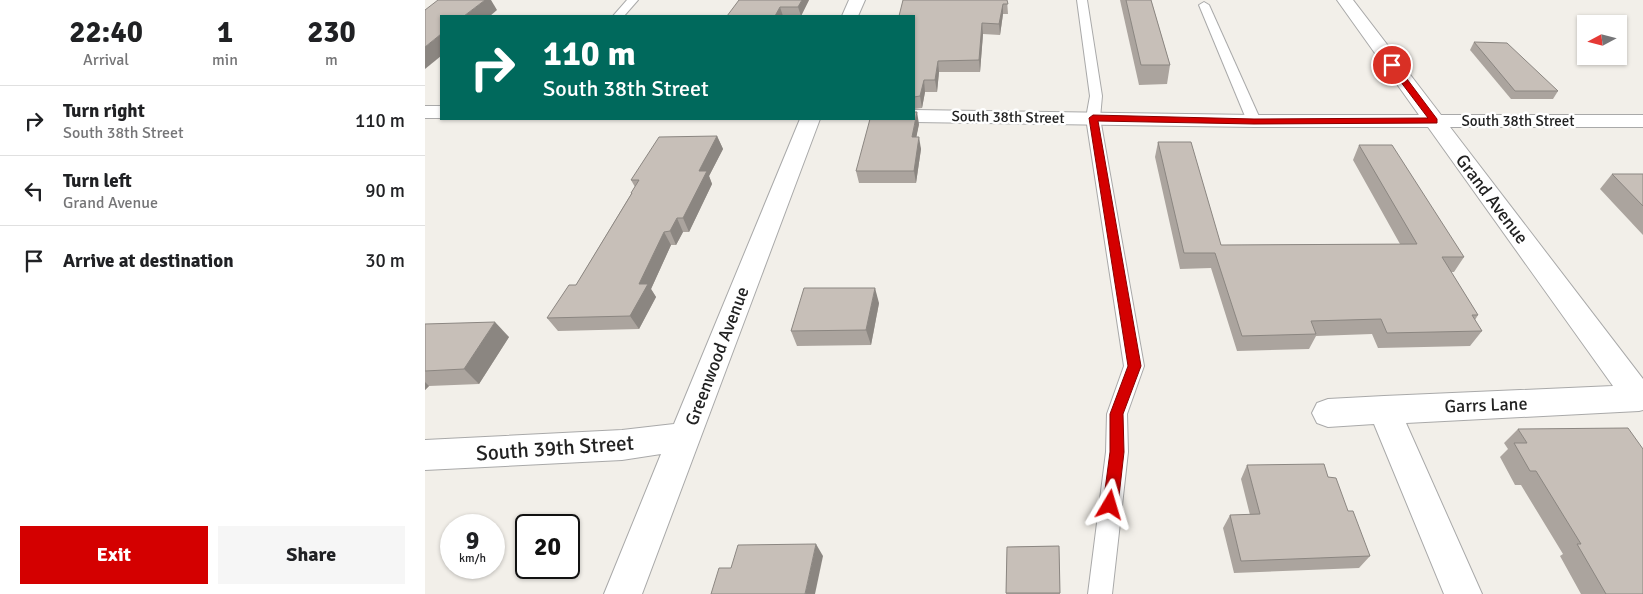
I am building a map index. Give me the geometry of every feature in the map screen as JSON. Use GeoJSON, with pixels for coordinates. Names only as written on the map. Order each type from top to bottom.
{"type":"FeatureCollection","features":[{"type":"Feature","properties":{"kind":"street"},"geometry":{"type":"LineString","coordinates":[[850,15],[857,0]]}},
{"type":"Feature","properties":{"kind":"street","name":"Grand Avenue"},"geometry":{"type":"LineString","coordinates":[[1345,0],[1641,397]]}},
{"type":"Feature","properties":{"kind":"street"},"geometry":{"type":"LineString","coordinates":[[425,112],[440,112]]}},
{"type":"Feature","properties":{"kind":"street","name":"South 38th Street"},"geometry":{"type":"LineString","coordinates":[[915,116],[1254,121],[1643,122]]}},
{"type":"Feature","properties":{"kind":"street","name":"Greenwood Avenue"},"geometry":{"type":"LineString","coordinates":[[623,594],[810,120]]}},
{"type":"Feature","properties":{"kind":"street","name":"Garrs Lane"},"geometry":{"type":"LineString","coordinates":[[1328,413],[1641,397]]}},
{"type":"Feature","properties":{"kind":"street"},"geometry":{"type":"LineString","coordinates":[[1384,409],[1463,594]]}},
{"type":"Feature","properties":{"kind":"street","name":"South 39th Street"},"geometry":{"type":"LineString","coordinates":[[425,455],[622,445],[685,437]]}},
{"type":"Feature","properties":{"kind":"lane"},"geometry":{"type":"LineString","coordinates":[[619,15],[633,0]]}},
{"type":"Feature","properties":{"kind":"lane"},"geometry":{"type":"LineString","coordinates":[[1082,0],[1096,96],[1093,118],[1135,366],[1117,414],[1117,452],[1100,594]]}},
{"type":"Feature","properties":{"kind":"lane"},"geometry":{"type":"LineString","coordinates":[[1204,5],[1254,121]]}},
{"type":"Feature","properties":{"kind":"building"},"geometry":{"type":"Polygon","coordinates":[[[438,0],[485,0],[465,15],[440,15],[440,35],[425,47],[425,10],[438,0]]]}},
{"type":"Feature","properties":{"kind":"building"},"geometry":{"type":"Polygon","coordinates":[[[739,0],[802,0],[798,7],[780,7],[776,15],[728,15],[739,0]]]}},
{"type":"Feature","properties":{"kind":"building"},"geometry":{"type":"Polygon","coordinates":[[[903,0],[1007,0],[1008,4],[1003,4],[999,24],[982,23],[979,60],[938,61],[935,80],[924,80],[920,96],[915,97],[915,15],[899,15],[903,0]]]}},
{"type":"Feature","properties":{"kind":"building"},"geometry":{"type":"Polygon","coordinates":[[[1126,0],[1151,0],[1170,65],[1141,65],[1126,0]]]}},
{"type":"Feature","properties":{"kind":"building"},"geometry":{"type":"Polygon","coordinates":[[[1474,42],[1507,43],[1558,91],[1515,91],[1474,42]]]}},
{"type":"Feature","properties":{"kind":"building"},"geometry":{"type":"Polygon","coordinates":[[[915,112],[917,112],[912,137],[919,137],[914,171],[856,171],[870,120],[915,120],[915,112]]]}},
{"type":"Feature","properties":{"kind":"building"},"geometry":{"type":"Polygon","coordinates":[[[717,136],[699,171],[707,171],[683,218],[677,218],[670,231],[664,232],[639,284],[648,284],[630,316],[547,318],[569,285],[576,285],[632,193],[639,180],[631,180],[659,137],[717,136]]]}},
{"type":"Feature","properties":{"kind":"building"},"geometry":{"type":"Polygon","coordinates":[[[1158,142],[1191,142],[1221,245],[1417,244],[1359,145],[1392,145],[1464,257],[1442,257],[1478,315],[1472,315],[1482,331],[1387,333],[1381,319],[1311,321],[1316,334],[1242,336],[1215,253],[1184,253],[1158,142]]]}},
{"type":"Feature","properties":{"kind":"building"},"geometry":{"type":"Polygon","coordinates":[[[1612,174],[1643,174],[1643,206],[1612,174]]]}},
{"type":"Feature","properties":{"kind":"building"},"geometry":{"type":"Polygon","coordinates":[[[804,288],[875,288],[866,330],[791,331],[804,288]]]}},
{"type":"Feature","properties":{"kind":"building"},"geometry":{"type":"Polygon","coordinates":[[[495,322],[464,369],[425,371],[425,324],[495,322]]]}},
{"type":"Feature","properties":{"kind":"building"},"geometry":{"type":"Polygon","coordinates":[[[1628,428],[1643,449],[1643,594],[1606,594],[1577,544],[1581,544],[1536,471],[1530,471],[1514,443],[1527,443],[1518,429],[1628,428]]]}},
{"type":"Feature","properties":{"kind":"building"},"geometry":{"type":"Polygon","coordinates":[[[1324,464],[1328,477],[1336,478],[1348,511],[1353,511],[1370,556],[1241,561],[1230,515],[1260,514],[1247,465],[1324,464]]]}},
{"type":"Feature","properties":{"kind":"building"},"geometry":{"type":"Polygon","coordinates":[[[816,544],[805,594],[711,594],[719,568],[731,568],[738,545],[816,544]]]}},
{"type":"Feature","properties":{"kind":"building"},"geometry":{"type":"Polygon","coordinates":[[[1059,546],[1060,593],[1006,593],[1007,547],[1059,546]]]}},
{"type":"Feature","properties":{"kind":"route"},"geometry":{"type":"LineString","coordinates":[[1110,505],[1117,452],[1117,414],[1135,366],[1093,118],[1254,121],[1434,121],[1392,65]]}}]}
